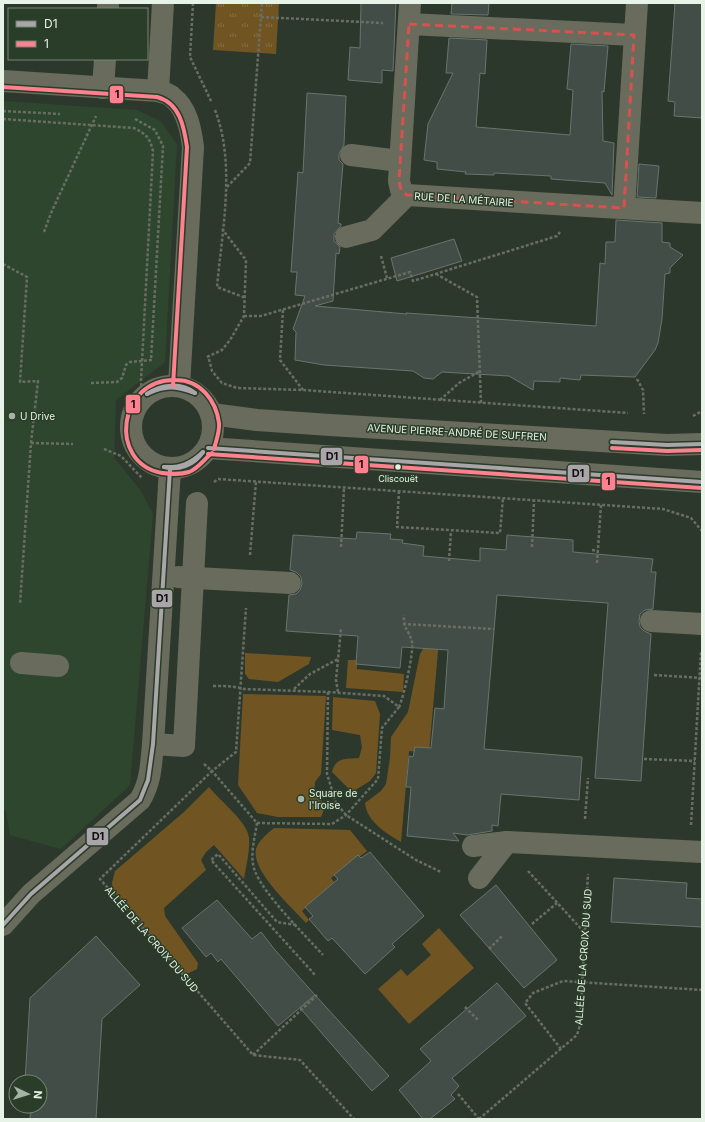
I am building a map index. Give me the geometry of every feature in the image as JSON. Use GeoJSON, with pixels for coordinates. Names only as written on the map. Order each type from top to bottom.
{"type":"FeatureCollection","features":[{"type":"Feature","properties":{"kind":"street"},"geometry":{"type":"LineString","coordinates":[[158,91],[163,3]]}},
{"type":"Feature","properties":{"kind":"street"},"geometry":{"type":"LineString","coordinates":[[624,208],[637,3]]}},
{"type":"Feature","properties":{"kind":"street"},"geometry":{"type":"LineString","coordinates":[[409,14],[634,35]]}},
{"type":"Feature","properties":{"kind":"street","name":"RUE DE LA MÉTAIRIE"},"geometry":{"type":"LineString","coordinates":[[409,14],[400,161],[400,186],[401,190],[407,195],[702,213]]}},
{"type":"Feature","properties":{"kind":"street"},"geometry":{"type":"LineString","coordinates":[[103,88],[105,60]]}},
{"type":"Feature","properties":{"kind":"street"},"geometry":{"type":"LineString","coordinates":[[3,81],[158,91],[172,97],[182,110],[190,127],[193,146],[179,386]]}},
{"type":"Feature","properties":{"kind":"street"},"geometry":{"type":"LineString","coordinates":[[351,155],[400,161]]}},
{"type":"Feature","properties":{"kind":"street"},"geometry":{"type":"LineString","coordinates":[[346,237],[372,230],[407,195]]}},
{"type":"Feature","properties":{"kind":"street"},"geometry":{"type":"LineString","coordinates":[[165,386],[179,386],[199,395],[212,414],[214,431],[208,448],[192,464],[182,468],[170,469],[157,466],[146,459],[137,449],[132,436],[131,422],[135,410],[142,398],[152,390],[165,386]]}},
{"type":"Feature","properties":{"kind":"street","name":"AVENUE PIERRE-ANDRÉ DE SUFFREN"},"geometry":{"type":"LineString","coordinates":[[212,414],[258,420],[338,425],[667,445],[702,444]]}},
{"type":"Feature","properties":{"kind":"street"},"geometry":{"type":"LineString","coordinates":[[208,448],[702,482]]}},
{"type":"Feature","properties":{"kind":"street"},"geometry":{"type":"LineString","coordinates":[[3,925],[30,894],[140,800],[149,781],[153,744],[170,469]]}},
{"type":"Feature","properties":{"kind":"street"},"geometry":{"type":"LineString","coordinates":[[153,744],[184,746],[197,503]]}},
{"type":"Feature","properties":{"kind":"street"},"geometry":{"type":"LineString","coordinates":[[164,576],[290,583]]}},
{"type":"Feature","properties":{"kind":"street"},"geometry":{"type":"LineString","coordinates":[[651,621],[702,624]]}},
{"type":"Feature","properties":{"kind":"street"},"geometry":{"type":"LineString","coordinates":[[21,663],[58,666]]}},
{"type":"Feature","properties":{"kind":"street"},"geometry":{"type":"LineString","coordinates":[[473,846],[507,842],[696,852]]}},
{"type":"Feature","properties":{"kind":"street"},"geometry":{"type":"LineString","coordinates":[[479,878],[507,842]]}},
{"type":"Feature","properties":{"kind":"path"},"geometry":{"type":"LineString","coordinates":[[226,187],[250,163],[262,3]]}},
{"type":"Feature","properties":{"kind":"path"},"geometry":{"type":"LineString","coordinates":[[261,17],[409,14]]}},
{"type":"Feature","properties":{"kind":"path"},"geometry":{"type":"LineString","coordinates":[[3,111],[65,114]]}},
{"type":"Feature","properties":{"kind":"path"},"geometry":{"type":"LineString","coordinates":[[88,116],[103,116]]}},
{"type":"Feature","properties":{"kind":"path"},"geometry":{"type":"LineString","coordinates":[[44,232],[51,213],[94,125],[96,116]]}},
{"type":"Feature","properties":{"kind":"path"},"geometry":{"type":"LineString","coordinates":[[131,118],[137,119],[155,130],[163,146],[155,261],[151,360]]}},
{"type":"Feature","properties":{"kind":"path"},"geometry":{"type":"LineString","coordinates":[[3,119],[134,128],[144,133],[151,139],[153,151],[142,360],[142,398]]}},
{"type":"Feature","properties":{"kind":"path"},"geometry":{"type":"LineString","coordinates":[[204,358],[222,350],[244,316],[246,260],[222,228]]}},
{"type":"Feature","properties":{"kind":"path"},"geometry":{"type":"LineString","coordinates":[[244,316],[261,316],[410,272],[412,281],[557,236],[562,230]]}},
{"type":"Feature","properties":{"kind":"path"},"geometry":{"type":"LineString","coordinates":[[3,264],[27,276],[20,382],[38,381],[20,604]]}},
{"type":"Feature","properties":{"kind":"path"},"geometry":{"type":"LineString","coordinates":[[436,274],[477,297],[481,403]]}},
{"type":"Feature","properties":{"kind":"path"},"geometry":{"type":"LineString","coordinates":[[283,310],[280,360],[303,390]]}},
{"type":"Feature","properties":{"kind":"path"},"geometry":{"type":"LineString","coordinates":[[208,357],[212,371],[222,383],[237,388],[303,390],[652,415]]}},
{"type":"Feature","properties":{"kind":"path"},"geometry":{"type":"LineString","coordinates":[[91,383],[117,382],[122,378],[126,365],[135,360],[157,360]]}},
{"type":"Feature","properties":{"kind":"path"},"geometry":{"type":"LineString","coordinates":[[440,400],[459,383],[480,371]]}},
{"type":"Feature","properties":{"kind":"path"},"geometry":{"type":"LineString","coordinates":[[637,380],[644,390],[644,414]]}},
{"type":"Feature","properties":{"kind":"path"},"geometry":{"type":"LineString","coordinates":[[686,416],[692,416],[702,411]]}},
{"type":"Feature","properties":{"kind":"path"},"geometry":{"type":"LineString","coordinates":[[32,443],[73,444]]}},
{"type":"Feature","properties":{"kind":"path"},"geometry":{"type":"LineString","coordinates":[[212,483],[218,479],[256,481],[663,509],[691,518],[702,531]]}},
{"type":"Feature","properties":{"kind":"path"},"geometry":{"type":"LineString","coordinates":[[212,771],[236,752],[239,688],[256,481]]}},
{"type":"Feature","properties":{"kind":"path"},"geometry":{"type":"LineString","coordinates":[[341,547],[344,488]]}},
{"type":"Feature","properties":{"kind":"path"},"geometry":{"type":"LineString","coordinates":[[399,492],[397,528],[500,533],[503,498]]}},
{"type":"Feature","properties":{"kind":"path"},"geometry":{"type":"LineString","coordinates":[[532,547],[534,500]]}},
{"type":"Feature","properties":{"kind":"path"},"geometry":{"type":"LineString","coordinates":[[597,564],[601,505]]}},
{"type":"Feature","properties":{"kind":"path"},"geometry":{"type":"LineString","coordinates":[[448,561],[451,530]]}},
{"type":"Feature","properties":{"kind":"path"},"geometry":{"type":"LineString","coordinates":[[592,550],[598,551]]}},
{"type":"Feature","properties":{"kind":"path"},"geometry":{"type":"LineString","coordinates":[[184,746],[212,771],[257,823],[332,824],[346,815],[378,779],[382,728],[399,707],[405,692],[412,642],[403,624],[404,615]]}},
{"type":"Feature","properties":{"kind":"path"},"geometry":{"type":"LineString","coordinates":[[403,624],[494,629]]}},
{"type":"Feature","properties":{"kind":"path"},"geometry":{"type":"LineString","coordinates":[[338,692],[336,680],[341,629]]}},
{"type":"Feature","properties":{"kind":"path"},"geometry":{"type":"LineString","coordinates":[[696,852],[695,761],[701,678],[701,648]]}},
{"type":"Feature","properties":{"kind":"path"},"geometry":{"type":"LineString","coordinates":[[294,690],[310,674],[338,659]]}},
{"type":"Feature","properties":{"kind":"path"},"geometry":{"type":"LineString","coordinates":[[654,675],[701,678]]}},
{"type":"Feature","properties":{"kind":"path"},"geometry":{"type":"LineString","coordinates":[[224,686],[384,696],[399,707]]}},
{"type":"Feature","properties":{"kind":"path"},"geometry":{"type":"LineString","coordinates":[[328,692],[326,774],[336,803],[346,815],[416,860],[441,872]]}},
{"type":"Feature","properties":{"kind":"path"},"geometry":{"type":"LineString","coordinates":[[644,759],[695,761]]}},
{"type":"Feature","properties":{"kind":"path","name":"ALLÉE DE LA CROIX DU SUD"},"geometry":{"type":"LineString","coordinates":[[212,771],[100,879],[253,1055]]}},
{"type":"Feature","properties":{"kind":"path","name":"ALLÉE DE LA CROIX DU SUD"},"geometry":{"type":"LineString","coordinates":[[479,1119],[561,1049],[576,1035],[580,1026],[590,846],[584,827],[588,778]]}},
{"type":"Feature","properties":{"kind":"path"},"geometry":{"type":"LineString","coordinates":[[257,823],[253,849],[254,871],[265,889],[322,955]]}},
{"type":"Feature","properties":{"kind":"path"},"geometry":{"type":"LineString","coordinates":[[296,925],[277,922],[218,854],[211,860],[316,976]]}},
{"type":"Feature","properties":{"kind":"path"},"geometry":{"type":"LineString","coordinates":[[525,868],[585,933]]}},
{"type":"Feature","properties":{"kind":"path"},"geometry":{"type":"LineString","coordinates":[[532,924],[557,903]]}},
{"type":"Feature","properties":{"kind":"path"},"geometry":{"type":"LineString","coordinates":[[489,949],[503,935]]}},
{"type":"Feature","properties":{"kind":"path"},"geometry":{"type":"LineString","coordinates":[[561,1049],[525,1003],[533,993],[563,981],[702,990]]}},
{"type":"Feature","properties":{"kind":"path"},"geometry":{"type":"LineString","coordinates":[[253,1055],[317,995]]}},
{"type":"Feature","properties":{"kind":"path"},"geometry":{"type":"LineString","coordinates":[[465,1008],[478,1020]]}},
{"type":"Feature","properties":{"kind":"path"},"geometry":{"type":"LineString","coordinates":[[253,1055],[300,1060],[354,1119]]}},
{"type":"Feature","properties":{"kind":"path"},"geometry":{"type":"LineString","coordinates":[[458,1094],[479,1119]]}},
{"type":"Feature","properties":{"kind":"highlighted area"},"geometry":{"type":"Polygon","coordinates":[[[409,24],[634,35],[624,208],[407,195],[401,190],[399,181],[409,24]]]}},
{"type":"Feature","properties":{"kind":"shaded area"},"geometry":{"type":"Polygon","coordinates":[[[3,101],[137,110],[160,121],[177,144],[165,362],[116,400],[114,458],[141,491],[153,514],[130,785],[61,849],[10,835],[6,811],[3,808],[3,101]]]}},
{"type":"Feature","properties":{"kind":"green space"},"geometry":{"type":"Polygon","coordinates":[[[216,3],[279,3],[276,54],[213,50],[216,3]]]}},
{"type":"Feature","properties":{"kind":"green space"},"geometry":{"type":"Polygon","coordinates":[[[429,639],[439,640],[429,753],[409,751],[401,842],[384,831],[373,821],[369,816],[365,803],[381,791],[386,784],[390,758],[391,737],[408,712],[420,654],[429,639]]]}},
{"type":"Feature","properties":{"kind":"green space"},"geometry":{"type":"Polygon","coordinates":[[[245,653],[311,657],[309,664],[278,682],[249,679],[245,674],[245,653]]]}},
{"type":"Feature","properties":{"kind":"green space"},"geometry":{"type":"Polygon","coordinates":[[[348,660],[357,660],[357,669],[404,674],[403,692],[346,688],[348,660]]]}},
{"type":"Feature","properties":{"kind":"green space"},"geometry":{"type":"Polygon","coordinates":[[[243,694],[326,696],[321,774],[315,782],[314,794],[326,805],[321,817],[278,817],[257,813],[238,785],[243,694]]]}},
{"type":"Feature","properties":{"kind":"green space"},"geometry":{"type":"Polygon","coordinates":[[[333,697],[375,701],[380,714],[376,773],[370,781],[352,792],[332,772],[339,761],[359,758],[362,747],[360,735],[332,730],[333,697]]]}},
{"type":"Feature","properties":{"kind":"green space"},"geometry":{"type":"Polygon","coordinates":[[[209,787],[244,825],[249,838],[248,854],[244,879],[214,845],[206,852],[201,860],[206,870],[164,908],[165,916],[198,963],[197,969],[185,975],[113,891],[112,883],[115,871],[184,812],[209,787]]]}},
{"type":"Feature","properties":{"kind":"green space"},"geometry":{"type":"Polygon","coordinates":[[[274,828],[350,830],[367,851],[358,858],[357,857],[331,878],[334,882],[302,911],[309,920],[306,923],[266,878],[256,858],[256,849],[259,843],[274,828]]]}},
{"type":"Feature","properties":{"kind":"green space"},"geometry":{"type":"Polygon","coordinates":[[[439,928],[474,968],[409,1024],[378,989],[401,969],[407,976],[431,955],[422,944],[439,928]]]}},
{"type":"Feature","properties":{"kind":"building"},"geometry":{"type":"Polygon","coordinates":[[[361,3],[396,3],[393,71],[382,70],[382,83],[348,80],[350,47],[360,48],[361,3]]]}},
{"type":"Feature","properties":{"kind":"building"},"geometry":{"type":"Polygon","coordinates":[[[452,3],[489,3],[488,15],[451,14],[452,3]]]}},
{"type":"Feature","properties":{"kind":"building"},"geometry":{"type":"Polygon","coordinates":[[[675,3],[702,3],[702,118],[674,116],[675,102],[668,101],[675,3]]]}},
{"type":"Feature","properties":{"kind":"building"},"geometry":{"type":"Polygon","coordinates":[[[449,38],[487,40],[485,74],[480,73],[476,127],[570,135],[573,90],[567,89],[571,44],[608,46],[604,92],[602,91],[603,141],[614,143],[612,195],[605,183],[551,179],[551,176],[494,173],[494,175],[465,174],[466,172],[437,169],[437,162],[424,160],[428,124],[453,73],[446,73],[449,38]]]}},
{"type":"Feature","properties":{"kind":"building"},"geometry":{"type":"Polygon","coordinates":[[[307,93],[346,96],[344,145],[339,154],[339,160],[343,164],[338,223],[341,224],[341,226],[334,234],[334,241],[340,247],[339,254],[336,253],[333,301],[315,306],[407,314],[406,313],[596,326],[600,263],[605,264],[606,242],[615,242],[616,220],[662,223],[662,242],[670,243],[670,247],[683,255],[670,268],[670,273],[665,274],[662,319],[658,343],[655,350],[635,377],[581,375],[580,380],[560,378],[560,382],[534,381],[533,390],[509,376],[442,372],[433,379],[424,378],[413,371],[324,365],[295,360],[296,332],[293,329],[305,296],[295,295],[297,272],[291,272],[298,172],[303,173],[307,93]]]}},
{"type":"Feature","properties":{"kind":"building"},"geometry":{"type":"Polygon","coordinates":[[[639,164],[659,166],[656,198],[637,197],[639,164]]]}},
{"type":"Feature","properties":{"kind":"building"},"geometry":{"type":"Polygon","coordinates":[[[454,239],[462,261],[397,281],[391,258],[454,239]]]}},
{"type":"Feature","properties":{"kind":"building"},"geometry":{"type":"Polygon","coordinates":[[[357,532],[391,534],[390,539],[403,540],[402,543],[424,546],[423,556],[480,561],[480,548],[506,550],[507,535],[573,540],[573,552],[653,559],[651,572],[656,572],[653,609],[645,610],[640,614],[639,621],[640,627],[644,631],[651,634],[641,781],[595,778],[608,603],[497,595],[484,749],[582,757],[579,800],[501,794],[498,826],[492,825],[492,831],[467,835],[453,833],[459,841],[407,836],[411,787],[406,787],[409,756],[413,757],[415,747],[431,748],[435,708],[444,709],[448,650],[402,647],[400,668],[356,664],[358,636],[286,631],[289,595],[296,594],[300,590],[302,584],[301,577],[296,572],[290,570],[293,535],[356,539],[357,532]]]}},
{"type":"Feature","properties":{"kind":"building"},"geometry":{"type":"Polygon","coordinates":[[[370,852],[424,916],[392,944],[395,947],[365,974],[332,938],[328,941],[309,919],[313,916],[305,907],[338,879],[334,875],[358,855],[361,858],[370,852]]]}},
{"type":"Feature","properties":{"kind":"building"},"geometry":{"type":"Polygon","coordinates":[[[614,878],[687,883],[686,898],[702,899],[702,927],[611,922],[614,878]]]}},
{"type":"Feature","properties":{"kind":"building"},"geometry":{"type":"Polygon","coordinates":[[[496,885],[557,960],[524,988],[460,915],[496,885]]]}},
{"type":"Feature","properties":{"kind":"building"},"geometry":{"type":"Polygon","coordinates":[[[217,900],[252,939],[261,932],[315,995],[278,1026],[221,959],[218,962],[211,953],[206,957],[182,928],[217,900]]]}},
{"type":"Feature","properties":{"kind":"building"},"geometry":{"type":"Polygon","coordinates":[[[96,936],[140,985],[102,1019],[96,1119],[30,1119],[30,1114],[48,1114],[48,1074],[25,1074],[30,998],[96,936]]]}},
{"type":"Feature","properties":{"kind":"building"},"geometry":{"type":"Polygon","coordinates":[[[497,983],[526,1016],[452,1078],[459,1086],[451,1095],[455,1099],[430,1119],[423,1119],[399,1090],[431,1061],[420,1049],[497,983]]]}},
{"type":"Feature","properties":{"kind":"building"},"geometry":{"type":"Polygon","coordinates":[[[315,995],[389,1076],[372,1091],[300,1008],[315,995]]]}},
{"type":"Feature","properties":{"kind":"transit line","name":"1"},"geometry":{"type":"LineString","coordinates":[[3,87],[157,97],[165,100],[171,105],[180,117],[187,147],[173,386]]}},
{"type":"Feature","properties":{"kind":"transit line","name":"1"},"geometry":{"type":"LineString","coordinates":[[212,453],[196,468],[185,473],[162,473],[144,466],[133,454],[127,439],[127,422],[132,406],[142,392],[156,383],[176,380],[192,383],[210,399],[217,415],[219,429],[214,449]]}},
{"type":"Feature","properties":{"kind":"transit line","name":"D1"},"geometry":{"type":"LineString","coordinates":[[147,394],[165,386],[184,387],[195,393]]}},
{"type":"Feature","properties":{"kind":"transit line","name":"D1"},"geometry":{"type":"LineString","coordinates":[[147,394],[165,388],[176,388],[195,393]]}},
{"type":"Feature","properties":{"kind":"transit line","name":"D1"},"geometry":{"type":"LineString","coordinates":[[612,442],[667,445],[702,444]]}},
{"type":"Feature","properties":{"kind":"transit line","name":"D1"},"geometry":{"type":"LineString","coordinates":[[208,448],[702,482]]}},
{"type":"Feature","properties":{"kind":"transit line","name":"1"},"geometry":{"type":"LineString","coordinates":[[612,448],[667,451],[702,450]]}},
{"type":"Feature","properties":{"kind":"transit line","name":"D1"},"geometry":{"type":"LineString","coordinates":[[164,467],[181,466],[203,452]]}},
{"type":"Feature","properties":{"kind":"transit line","name":"D1"},"geometry":{"type":"LineString","coordinates":[[164,467],[175,468],[186,466],[191,464],[203,452]]}},
{"type":"Feature","properties":{"kind":"transit line","name":"1"},"geometry":{"type":"LineString","coordinates":[[208,454],[702,488]]}},
{"type":"Feature","properties":{"kind":"transit line","name":"D1"},"geometry":{"type":"LineString","coordinates":[[3,925],[31,894],[140,800],[148,780],[153,744],[170,469]]}},
{"type":"Feature","properties":{"kind":"place","name":"U Drive"},"geometry":{"type":"Point","coordinates":[12,416]}},
{"type":"Feature","properties":{"kind":"place","name":"Cliscouët"},"geometry":{"type":"Point","coordinates":[398,467]}},
{"type":"Feature","properties":{"kind":"place","name":"Square de l'Iroise"},"geometry":{"type":"Point","coordinates":[301,799]}}]}
